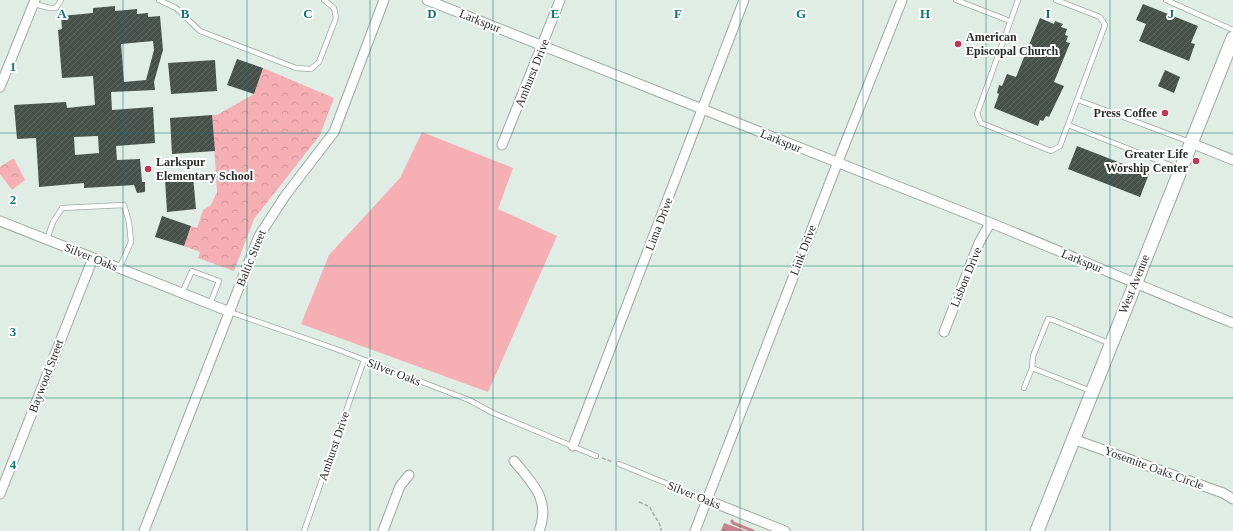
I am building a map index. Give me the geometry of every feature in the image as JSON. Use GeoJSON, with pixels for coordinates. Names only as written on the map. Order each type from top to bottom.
{"type":"FeatureCollection","features":[{"type":"Feature","properties":{"kind":"main road","name":"West Avenue"},"geometry":{"type":"LineString","coordinates":[[1037,531],[1233,38]]}},
{"type":"Feature","properties":{"kind":"street","name":"Baltic Street"},"geometry":{"type":"LineString","coordinates":[[144,531],[259,236],[266,223],[285,196],[334,132],[384,0]]}},
{"type":"Feature","properties":{"kind":"street","name":"Larkspur"},"geometry":{"type":"LineString","coordinates":[[427,0],[837,164],[990,223],[1233,323]]}},
{"type":"Feature","properties":{"kind":"street","name":"Amhurst Drive"},"geometry":{"type":"LineString","coordinates":[[502,145],[543,46],[560,0]]}},
{"type":"Feature","properties":{"kind":"street","name":"Lima Drive"},"geometry":{"type":"LineString","coordinates":[[573,446],[744,0]]}},
{"type":"Feature","properties":{"kind":"street","name":"Link Drive"},"geometry":{"type":"LineString","coordinates":[[695,531],[902,0]]}},
{"type":"Feature","properties":{"kind":"street"},"geometry":{"type":"LineString","coordinates":[[0,85],[34,2]]}},
{"type":"Feature","properties":{"kind":"street"},"geometry":{"type":"LineString","coordinates":[[1191,143],[1233,160]]}},
{"type":"Feature","properties":{"kind":"street","name":"Silver Oaks"},"geometry":{"type":"LineString","coordinates":[[0,221],[230,312]]}},
{"type":"Feature","properties":{"kind":"street","name":"Lisbon Drive"},"geometry":{"type":"LineString","coordinates":[[944,332],[979,243],[990,223]]}},
{"type":"Feature","properties":{"kind":"street","name":"Baywood Street"},"geometry":{"type":"LineString","coordinates":[[0,494],[92,258]]}},
{"type":"Feature","properties":{"kind":"street","name":"Yosemite Oaks Circle"},"geometry":{"type":"LineString","coordinates":[[1073,439],[1223,493],[1233,499]]}},
{"type":"Feature","properties":{"kind":"street"},"geometry":{"type":"LineString","coordinates":[[514,461],[537,490],[543,504],[543,520],[539,531]]}},
{"type":"Feature","properties":{"kind":"street"},"geometry":{"type":"LineString","coordinates":[[383,531],[400,486],[409,475]]}},
{"type":"Feature","properties":{"kind":"street","name":"Silver Oaks"},"geometry":{"type":"LineString","coordinates":[[707,500],[785,531]]}},
{"type":"Feature","properties":{"kind":"lane"},"geometry":{"type":"LineString","coordinates":[[34,2],[50,8],[56,8],[61,0]]}},
{"type":"Feature","properties":{"kind":"lane"},"geometry":{"type":"LineString","coordinates":[[159,0],[176,8],[200,31],[296,68],[311,69],[319,62],[336,18],[334,8],[324,0]]}},
{"type":"Feature","properties":{"kind":"lane"},"geometry":{"type":"LineString","coordinates":[[956,0],[1010,21]]}},
{"type":"Feature","properties":{"kind":"lane"},"geometry":{"type":"LineString","coordinates":[[1018,0],[977,114],[981,123],[1051,151],[1060,146],[1105,26],[1100,17],[1056,0]]}},
{"type":"Feature","properties":{"kind":"lane"},"geometry":{"type":"LineString","coordinates":[[1166,0],[1233,30]]}},
{"type":"Feature","properties":{"kind":"lane"},"geometry":{"type":"LineString","coordinates":[[1078,100],[1191,143]]}},
{"type":"Feature","properties":{"kind":"lane"},"geometry":{"type":"LineString","coordinates":[[1068,125],[1180,170]]}},
{"type":"Feature","properties":{"kind":"lane"},"geometry":{"type":"LineString","coordinates":[[47,239],[53,222],[62,208],[124,205],[131,242],[119,269]]}},
{"type":"Feature","properties":{"kind":"lane"},"geometry":{"type":"LineString","coordinates":[[182,293],[192,271],[219,281],[210,304]]}},
{"type":"Feature","properties":{"kind":"lane","name":"Silver Oaks"},"geometry":{"type":"LineString","coordinates":[[230,312],[364,360],[469,400],[493,413],[596,456]]}},
{"type":"Feature","properties":{"kind":"lane"},"geometry":{"type":"LineString","coordinates":[[1024,388],[1032,368],[1033,356],[1048,319],[1111,344]]}},
{"type":"Feature","properties":{"kind":"lane","name":"Amhurst Drive"},"geometry":{"type":"LineString","coordinates":[[304,531],[364,360]]}},
{"type":"Feature","properties":{"kind":"lane"},"geometry":{"type":"LineString","coordinates":[[1032,368],[1092,392]]}},
{"type":"Feature","properties":{"kind":"lane","name":"Silver Oaks"},"geometry":{"type":"LineString","coordinates":[[619,464],[707,500]]}},
{"type":"Feature","properties":{"kind":"path"},"geometry":{"type":"LineString","coordinates":[[596,456],[619,464]]}},
{"type":"Feature","properties":{"kind":"path"},"geometry":{"type":"LineString","coordinates":[[639,502],[650,507],[653,516],[661,525],[661,531]]}},
{"type":"Feature","properties":{"kind":"green space"},"geometry":{"type":"Polygon","coordinates":[[[263,68],[334,98],[320,135],[254,219],[234,271],[198,258],[200,252],[184,246],[191,226],[197,228],[203,210],[211,205],[217,192],[212,115],[217,115],[254,94],[263,68]]]}},
{"type":"Feature","properties":{"kind":"green space"},"geometry":{"type":"Polygon","coordinates":[[[422,132],[513,168],[498,209],[557,236],[488,392],[301,324],[329,255],[400,178],[422,132]]]}},
{"type":"Feature","properties":{"kind":"green space"},"geometry":{"type":"Polygon","coordinates":[[[14,159],[25,180],[12,190],[0,174],[0,167],[14,159]]]}},
{"type":"Feature","properties":{"kind":"water"},"geometry":{"type":"Polygon","coordinates":[[[724,523],[746,531],[721,531],[724,523]]]}},
{"type":"Feature","properties":{"kind":"building"},"geometry":{"type":"Polygon","coordinates":[[[1143,4],[1198,26],[1191,43],[1195,44],[1189,61],[1139,41],[1146,24],[1136,20],[1143,4]]]}},
{"type":"Feature","properties":{"kind":"building"},"geometry":{"type":"Polygon","coordinates":[[[115,6],[115,11],[137,9],[137,14],[148,13],[148,17],[160,16],[163,50],[154,82],[155,90],[111,92],[112,110],[153,107],[155,143],[116,146],[117,160],[140,159],[142,182],[145,182],[145,192],[137,193],[134,185],[84,188],[84,183],[39,187],[36,138],[17,139],[14,105],[66,102],[67,108],[95,105],[93,76],[62,78],[58,30],[62,29],[61,16],[93,13],[93,8],[115,6]],[[153,41],[121,44],[124,82],[146,80],[154,50],[153,41]],[[98,136],[74,137],[75,155],[99,153],[98,136]]]}},
{"type":"Feature","properties":{"kind":"building"},"geometry":{"type":"Polygon","coordinates":[[[1040,18],[1054,24],[1055,21],[1063,24],[1061,27],[1067,29],[1065,35],[1068,36],[1066,42],[1070,43],[1054,82],[1064,86],[1049,117],[1046,116],[1043,121],[1040,120],[1038,126],[994,108],[999,94],[997,93],[999,85],[1002,86],[1007,74],[1016,77],[1040,18]]]}},
{"type":"Feature","properties":{"kind":"building"},"geometry":{"type":"Polygon","coordinates":[[[237,59],[263,68],[254,94],[227,85],[237,59]]]}},
{"type":"Feature","properties":{"kind":"building"},"geometry":{"type":"Polygon","coordinates":[[[215,60],[217,91],[171,94],[168,63],[215,60]]]}},
{"type":"Feature","properties":{"kind":"building"},"geometry":{"type":"Polygon","coordinates":[[[1165,70],[1180,77],[1174,93],[1158,86],[1165,70]]]}},
{"type":"Feature","properties":{"kind":"building"},"geometry":{"type":"Polygon","coordinates":[[[212,115],[215,151],[172,154],[170,118],[212,115]]]}},
{"type":"Feature","properties":{"kind":"building"},"geometry":{"type":"Polygon","coordinates":[[[1077,146],[1149,174],[1140,197],[1068,169],[1077,146]]]}},
{"type":"Feature","properties":{"kind":"building"},"geometry":{"type":"Polygon","coordinates":[[[193,176],[196,209],[167,212],[165,179],[193,176]]]}},
{"type":"Feature","properties":{"kind":"building"},"geometry":{"type":"Polygon","coordinates":[[[162,216],[191,226],[184,246],[155,237],[162,216]]]}},
{"type":"Feature","properties":{"kind":"waterway"},"geometry":{"type":"LineString","coordinates":[[732,521],[733,523],[753,531]]}},
{"type":"Feature","properties":{"kind":"place","name":"American Episcopal Church"},"geometry":{"type":"Point","coordinates":[958,44]}},
{"type":"Feature","properties":{"kind":"place","name":"Press Coffee"},"geometry":{"type":"Point","coordinates":[1165,113]}},
{"type":"Feature","properties":{"kind":"place","name":"Greater Life Worship Center"},"geometry":{"type":"Point","coordinates":[1196,161]}},
{"type":"Feature","properties":{"kind":"place","name":"Larkspur Elementary School"},"geometry":{"type":"Point","coordinates":[148,169]}}]}
